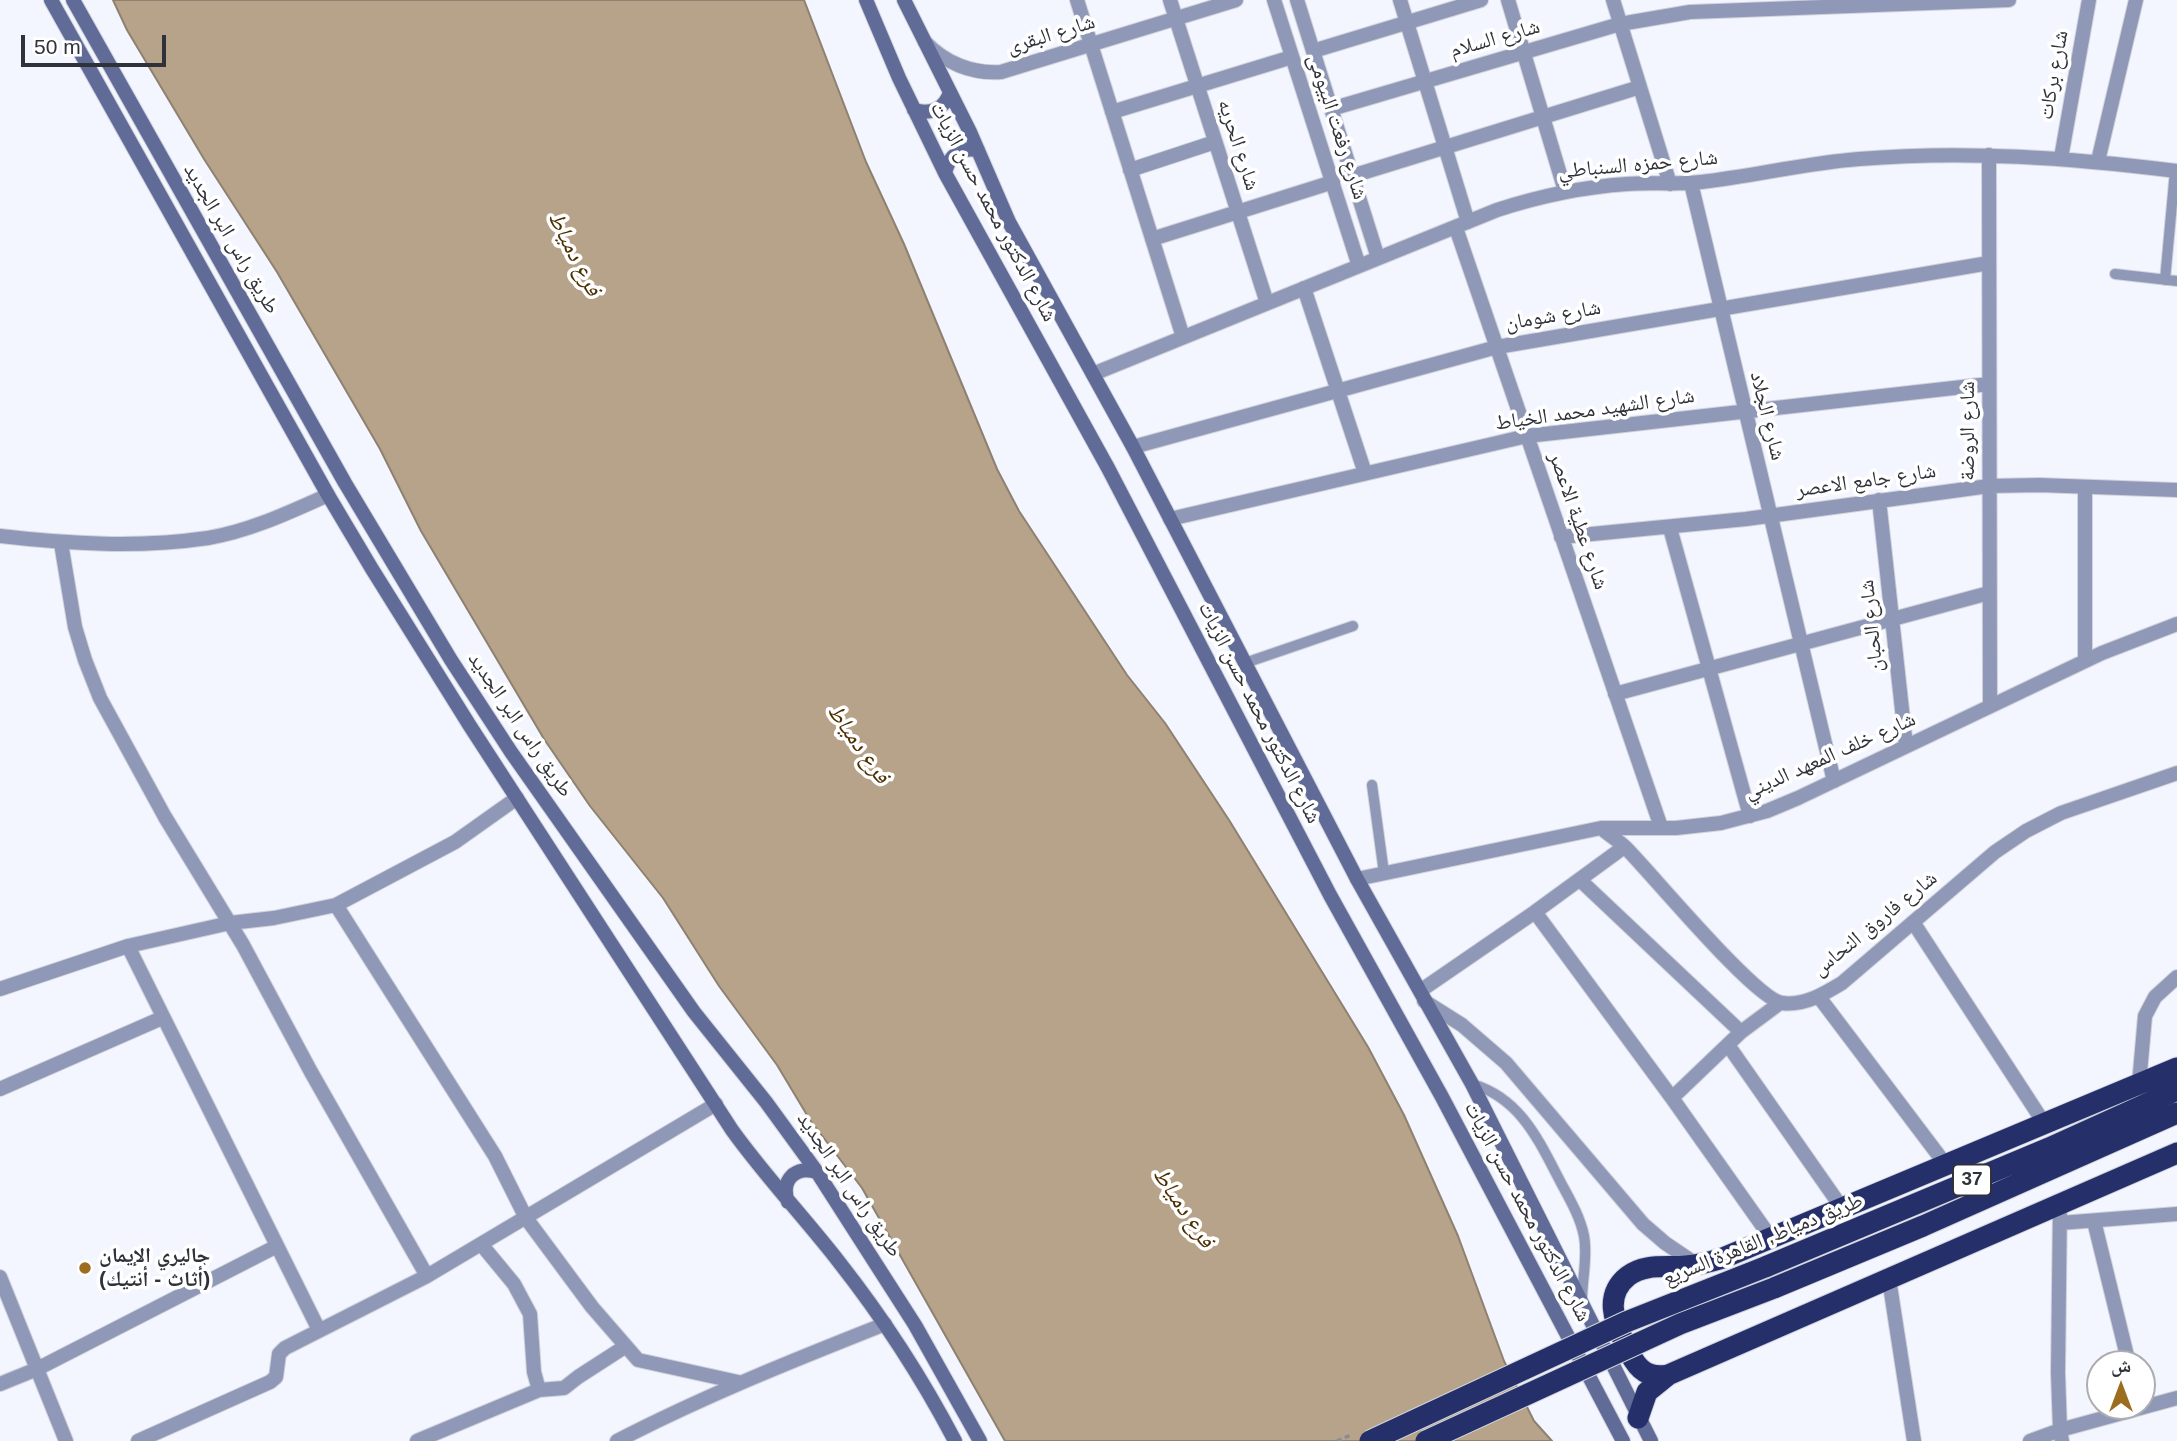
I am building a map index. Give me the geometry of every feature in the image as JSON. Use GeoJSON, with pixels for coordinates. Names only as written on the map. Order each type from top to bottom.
{"type":"FeatureCollection","features":[{"type":"Feature","properties":{"kind":"highway"},"geometry":{"type":"LineString","coordinates":[[1668,1375],[1652,1375],[1634,1364],[1614,1322],[1612,1302],[1620,1284],[1634,1272],[1653,1266],[1698,1265],[1723,1258],[2177,1068]]}},
{"type":"Feature","properties":{"kind":"highway","name":"طريق دمياط, القاهرة السريع"},"geometry":{"type":"LineString","coordinates":[[1370,1441],[1626,1322],[1765,1268],[2049,1148],[2177,1090]]}},
{"type":"Feature","properties":{"kind":"highway","name":"37"},"geometry":{"type":"LineString","coordinates":[[1426,1441],[1680,1324],[1923,1226],[2177,1113]]}},
{"type":"Feature","properties":{"kind":"highway"},"geometry":{"type":"LineString","coordinates":[[1638,1418],[1647,1392],[1668,1375],[1889,1279],[2060,1213],[2177,1153]]}},
{"type":"Feature","properties":{"kind":"main road","name":"طريق راس البر الجديد"},"geometry":{"type":"LineString","coordinates":[[51,0],[328,495],[408,628],[716,1104],[750,1154],[839,1261],[885,1324],[927,1390],[955,1441]]}},
{"type":"Feature","properties":{"kind":"main road","name":"طريق راس البر الجديد"},"geometry":{"type":"LineString","coordinates":[[73,0],[338,471],[451,660],[511,752],[694,1012],[766,1102],[817,1172],[915,1325],[980,1441]]}},
{"type":"Feature","properties":{"kind":"main road","name":"شارع الدكتور محمد حسن الزيات"},"geometry":{"type":"LineString","coordinates":[[866,0],[945,173],[1108,468],[1330,895],[1442,1097],[1623,1441]]}},
{"type":"Feature","properties":{"kind":"main road","name":"شارع الدكتور محمد حسن الزيات"},"geometry":{"type":"LineString","coordinates":[[904,0],[978,150],[1004,214],[1133,447],[1357,879],[1472,1084],[1651,1441]]}},
{"type":"Feature","properties":{"kind":"main road"},"geometry":{"type":"LineString","coordinates":[[914,110],[925,113],[937,110],[946,102],[950,92]]}},
{"type":"Feature","properties":{"kind":"main road"},"geometry":{"type":"LineString","coordinates":[[945,173],[948,162],[956,153],[978,150]]}},
{"type":"Feature","properties":{"kind":"main road"},"geometry":{"type":"LineString","coordinates":[[788,1202],[786,1183],[791,1175],[799,1170],[817,1172]]}},
{"type":"Feature","properties":{"kind":"street"},"geometry":{"type":"LineString","coordinates":[[1077,0],[1183,337]]}},
{"type":"Feature","properties":{"kind":"street","name":"شارع الحريه"},"geometry":{"type":"LineString","coordinates":[[1170,0],[1267,303]]}},
{"type":"Feature","properties":{"kind":"street","name":"شارع البقرى"},"geometry":{"type":"LineString","coordinates":[[924,40],[936,52],[958,66],[975,71],[1009,70],[1236,0]]}},
{"type":"Feature","properties":{"kind":"street","name":"شارع رفعت البيومى"},"geometry":{"type":"LineString","coordinates":[[1274,0],[1359,266]]}},
{"type":"Feature","properties":{"kind":"street","name":"شارع رفعت البيومى"},"geometry":{"type":"LineString","coordinates":[[1297,0],[1378,258]]}},
{"type":"Feature","properties":{"kind":"street","name":"شارع عطية الاعصر"},"geometry":{"type":"LineString","coordinates":[[1400,0],[1445,148],[1462,225],[1497,347],[1661,827]]}},
{"type":"Feature","properties":{"kind":"street"},"geometry":{"type":"LineString","coordinates":[[1313,51],[1481,0]]}},
{"type":"Feature","properties":{"kind":"street"},"geometry":{"type":"LineString","coordinates":[[1508,0],[1565,191]]}},
{"type":"Feature","properties":{"kind":"street"},"geometry":{"type":"LineString","coordinates":[[1613,0],[1670,184]]}},
{"type":"Feature","properties":{"kind":"street","name":"شارع السلام"},"geometry":{"type":"LineString","coordinates":[[1331,109],[1620,24],[1670,14],[1736,5],[2009,0]]}},
{"type":"Feature","properties":{"kind":"street","name":"شارع بركات"},"geometry":{"type":"LineString","coordinates":[[2061,158],[2090,0]]}},
{"type":"Feature","properties":{"kind":"street"},"geometry":{"type":"LineString","coordinates":[[2098,161],[2136,0]]}},
{"type":"Feature","properties":{"kind":"street"},"geometry":{"type":"LineString","coordinates":[[1112,112],[1292,57]]}},
{"type":"Feature","properties":{"kind":"street"},"geometry":{"type":"LineString","coordinates":[[1352,176],[1640,88]]}},
{"type":"Feature","properties":{"kind":"street"},"geometry":{"type":"LineString","coordinates":[[1130,170],[1215,142]]}},
{"type":"Feature","properties":{"kind":"street","name":"شارع حمزه السنباطي"},"geometry":{"type":"LineString","coordinates":[[1093,374],[1462,225],[1519,203],[1565,191],[1630,184],[1691,183],[1856,159],[1989,155],[2098,161],[2176,171]]}},
{"type":"Feature","properties":{"kind":"street","name":"شارع الروضة"},"geometry":{"type":"LineString","coordinates":[[1989,155],[1990,706]]}},
{"type":"Feature","properties":{"kind":"street"},"geometry":{"type":"LineString","coordinates":[[1152,239],[1333,182]]}},
{"type":"Feature","properties":{"kind":"street","name":"شارع الجلاد"},"geometry":{"type":"LineString","coordinates":[[1691,183],[1834,780]]}},
{"type":"Feature","properties":{"kind":"street","name":"شارع شومان"},"geometry":{"type":"LineString","coordinates":[[1133,447],[1497,347],[1989,262]]}},
{"type":"Feature","properties":{"kind":"street"},"geometry":{"type":"LineString","coordinates":[[1304,288],[1365,473]]}},
{"type":"Feature","properties":{"kind":"street","name":"شارع الشهيد محمد الخياط"},"geometry":{"type":"LineString","coordinates":[[1170,519],[1527,436],[1989,384]]}},
{"type":"Feature","properties":{"kind":"street","name":"شارع جامع الاعصر"},"geometry":{"type":"LineString","coordinates":[[1562,537],[1771,516],[1989,486],[2177,490]]}},
{"type":"Feature","properties":{"kind":"street"},"geometry":{"type":"LineString","coordinates":[[2085,487],[2085,661]]}},
{"type":"Feature","properties":{"kind":"street"},"geometry":{"type":"LineString","coordinates":[[0,536],[61,543],[131,544],[209,538],[277,519],[328,495]]}},
{"type":"Feature","properties":{"kind":"street","name":"شارع الحبان"},"geometry":{"type":"LineString","coordinates":[[1879,500],[1906,746]]}},
{"type":"Feature","properties":{"kind":"street"},"geometry":{"type":"LineString","coordinates":[[1670,528],[1750,816]]}},
{"type":"Feature","properties":{"kind":"street"},"geometry":{"type":"LineString","coordinates":[[61,543],[75,627],[100,698],[165,817],[230,923],[427,1276]]}},
{"type":"Feature","properties":{"kind":"street"},"geometry":{"type":"LineString","coordinates":[[1615,694],[1989,593]]}},
{"type":"Feature","properties":{"kind":"street","name":"شارع خلف المعهد الديني"},"geometry":{"type":"LineString","coordinates":[[1357,879],[1601,828],[1706,825],[1750,816],[1783,805],[2085,661],[2177,624]]}},
{"type":"Feature","properties":{"kind":"street","name":"شارع فاروق النحاس"},"geometry":{"type":"LineString","coordinates":[[1780,1003],[1819,997],[1842,983],[1996,852],[2026,831],[2061,813],[2177,773]]}},
{"type":"Feature","properties":{"kind":"street"},"geometry":{"type":"LineString","coordinates":[[0,989],[128,946],[230,923],[274,918],[336,905],[455,842],[517,798]]}},
{"type":"Feature","properties":{"kind":"street"},"geometry":{"type":"LineString","coordinates":[[1601,828],[1624,847],[1731,963],[1758,988],[1780,1003],[1741,1032],[1672,1098]]}},
{"type":"Feature","properties":{"kind":"street"},"geometry":{"type":"LineString","coordinates":[[1624,847],[1422,996],[1495,1053],[1643,1224],[1698,1265]]}},
{"type":"Feature","properties":{"kind":"street"},"geometry":{"type":"LineString","coordinates":[[1580,880],[1741,1032]]}},
{"type":"Feature","properties":{"kind":"street"},"geometry":{"type":"LineString","coordinates":[[336,905],[495,1156],[526,1218],[571,1280],[626,1346],[638,1360],[738,1382]]}},
{"type":"Feature","properties":{"kind":"street"},"geometry":{"type":"LineString","coordinates":[[1535,912],[1771,1238]]}},
{"type":"Feature","properties":{"kind":"street"},"geometry":{"type":"LineString","coordinates":[[1913,922],[2044,1124]]}},
{"type":"Feature","properties":{"kind":"street"},"geometry":{"type":"LineString","coordinates":[[128,946],[319,1330]]}},
{"type":"Feature","properties":{"kind":"street"},"geometry":{"type":"LineString","coordinates":[[2139,1084],[2145,1016],[2155,997],[2177,977]]}},
{"type":"Feature","properties":{"kind":"street"},"geometry":{"type":"LineString","coordinates":[[1819,997],[1947,1164]]}},
{"type":"Feature","properties":{"kind":"street"},"geometry":{"type":"LineString","coordinates":[[0,1089],[162,1018]]}},
{"type":"Feature","properties":{"kind":"street"},"geometry":{"type":"LineString","coordinates":[[1728,1045],[1842,1208]]}},
{"type":"Feature","properties":{"kind":"street"},"geometry":{"type":"LineString","coordinates":[[138,1441],[270,1382],[276,1377],[279,1354],[285,1348],[427,1276],[716,1104]]}},
{"type":"Feature","properties":{"kind":"street"},"geometry":{"type":"LineString","coordinates":[[2061,1436],[2058,1373],[2060,1213],[2094,1221],[2177,1214]]}},
{"type":"Feature","properties":{"kind":"street"},"geometry":{"type":"LineString","coordinates":[[2094,1221],[2126,1350]]}},
{"type":"Feature","properties":{"kind":"street"},"geometry":{"type":"LineString","coordinates":[[481,1244],[514,1283],[530,1314],[534,1372],[539,1390]]}},
{"type":"Feature","properties":{"kind":"street"},"geometry":{"type":"LineString","coordinates":[[0,1384],[37,1369],[277,1246]]}},
{"type":"Feature","properties":{"kind":"street"},"geometry":{"type":"LineString","coordinates":[[0,1277],[66,1441]]}},
{"type":"Feature","properties":{"kind":"street"},"geometry":{"type":"LineString","coordinates":[[1889,1279],[1914,1441]]}},
{"type":"Feature","properties":{"kind":"street"},"geometry":{"type":"LineString","coordinates":[[617,1441],[686,1405],[738,1382],[885,1324]]}},
{"type":"Feature","properties":{"kind":"street"},"geometry":{"type":"LineString","coordinates":[[417,1441],[539,1390],[564,1388],[626,1346]]}},
{"type":"Feature","properties":{"kind":"street"},"geometry":{"type":"LineString","coordinates":[[2156,1403],[2177,1398]]}},
{"type":"Feature","properties":{"kind":"street"},"geometry":{"type":"LineString","coordinates":[[2030,1441],[2061,1436],[2103,1420]]}},
{"type":"Feature","properties":{"kind":"lane"},"geometry":{"type":"LineString","coordinates":[[2115,274],[2171,280],[2176,171]]}},
{"type":"Feature","properties":{"kind":"lane"},"geometry":{"type":"LineString","coordinates":[[1245,663],[1353,626]]}},
{"type":"Feature","properties":{"kind":"lane"},"geometry":{"type":"LineString","coordinates":[[1373,785],[1384,873]]}},
{"type":"Feature","properties":{"kind":"lane"},"geometry":{"type":"LineString","coordinates":[[1472,1084],[1502,1098],[1522,1115],[1575,1208],[1586,1249],[1582,1307]]}},
{"type":"Feature","properties":{"kind":"water","name":"فرع دمياط"},"geometry":{"type":"Polygon","coordinates":[[[113,0],[804,0],[866,162],[904,244],[997,469],[1019,511],[1127,675],[1165,723],[1229,820],[1368,1047],[1404,1115],[1458,1236],[1504,1361],[1534,1421],[1552,1441],[1005,1441],[862,1188],[810,1120],[777,1065],[719,986],[663,898],[590,806],[544,739],[421,531],[380,449],[277,272],[204,159],[127,30],[113,0]]]}},
{"type":"Feature","properties":{"kind":"place","name":"جاليري الإيمان (أثاث - أنتيك)"},"geometry":{"type":"Point","coordinates":[85,1268]}}]}
